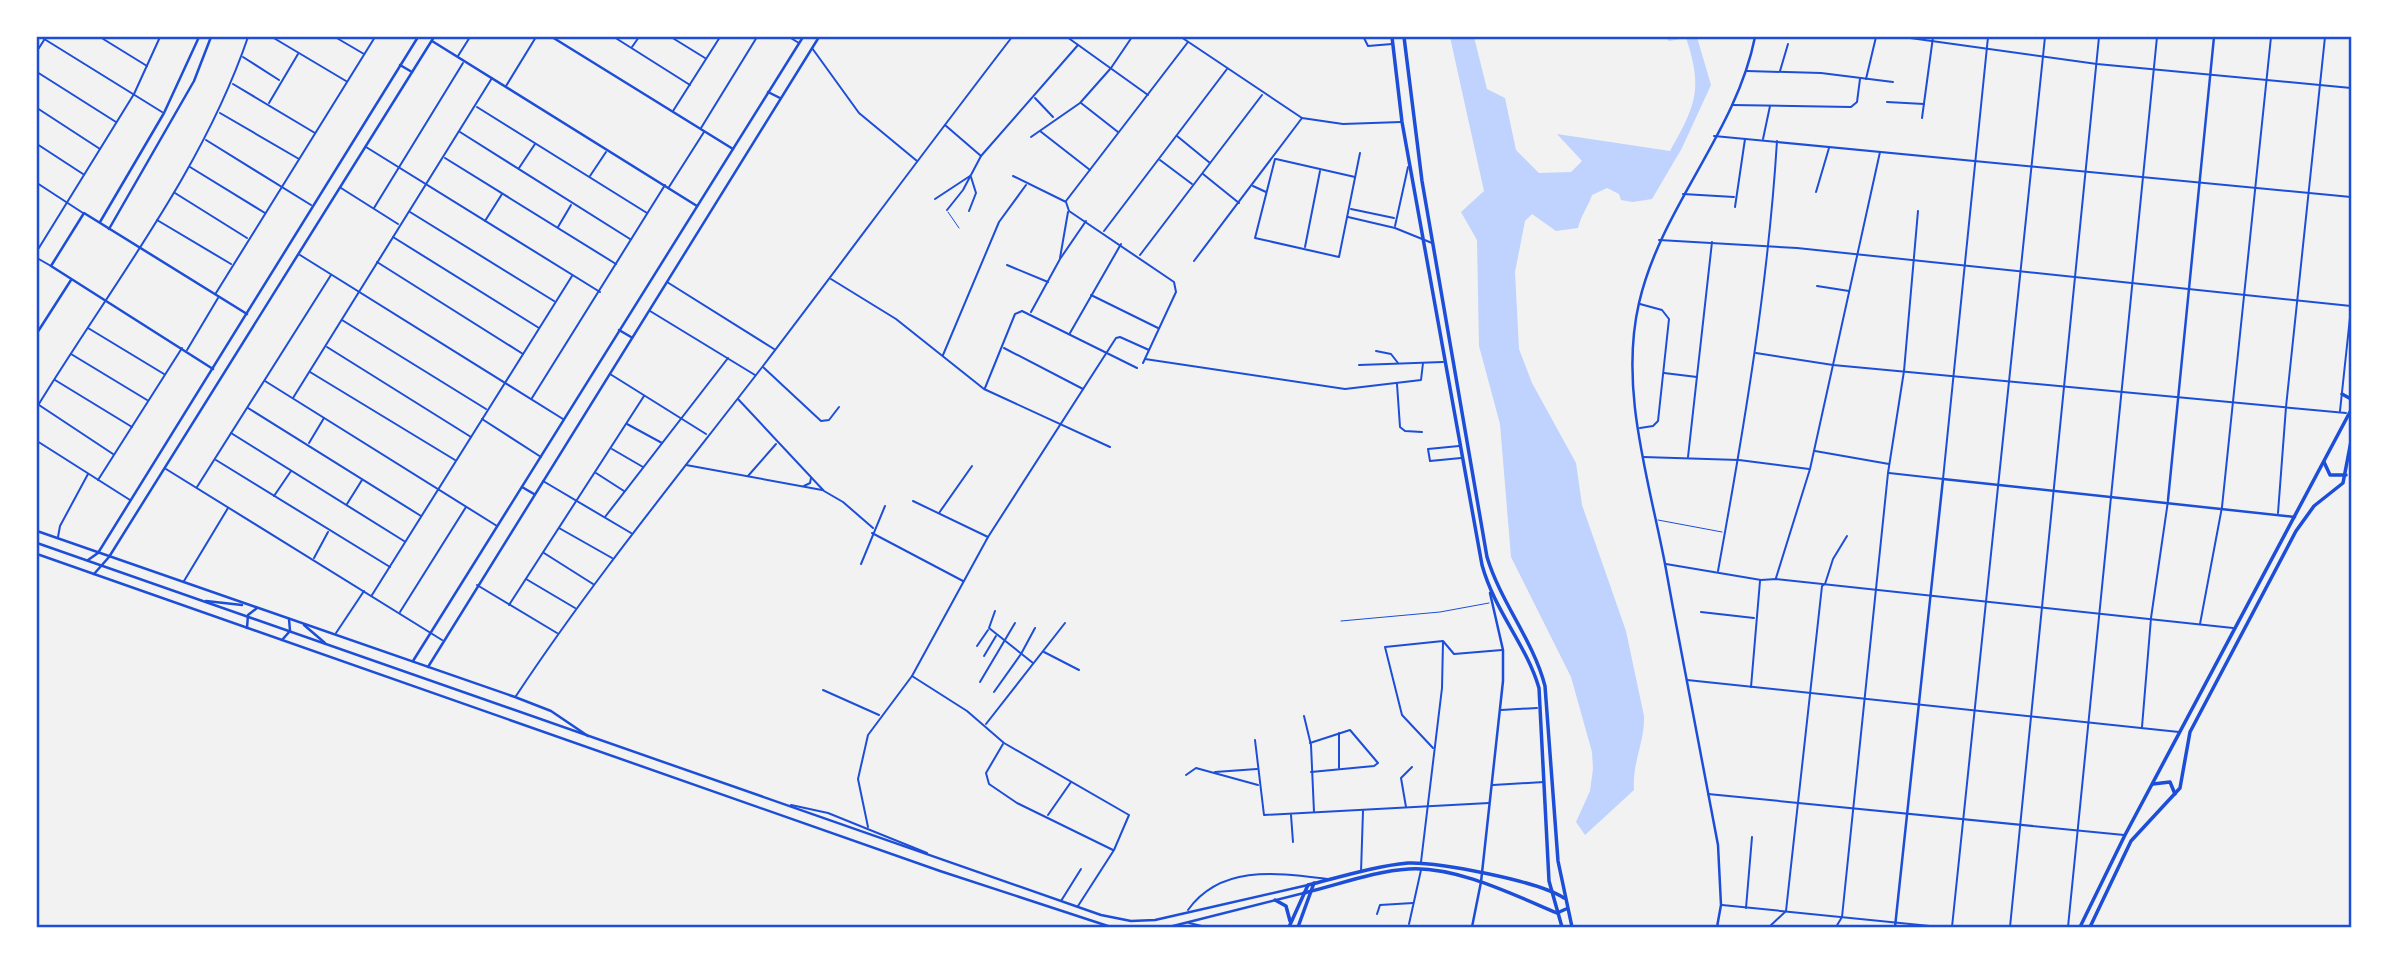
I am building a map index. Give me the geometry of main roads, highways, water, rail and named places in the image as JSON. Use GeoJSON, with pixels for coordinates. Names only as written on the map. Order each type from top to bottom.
{"type":"FeatureCollection","features":[{"type":"Feature","properties":{"kind":"main road"},"geometry":{"type":"LineString","coordinates":[[99,222],[164,113],[199,37]]}},
{"type":"Feature","properties":{"kind":"main road"},"geometry":{"type":"LineString","coordinates":[[109,229],[194,81],[211,37]]}},
{"type":"Feature","properties":{"kind":"main road"},"geometry":{"type":"LineString","coordinates":[[86,561],[98,553],[418,37]]}},
{"type":"Feature","properties":{"kind":"main road"},"geometry":{"type":"LineString","coordinates":[[552,37],[733,149]]}},
{"type":"Feature","properties":{"kind":"main road"},"geometry":{"type":"LineString","coordinates":[[413,661],[803,37]]}},
{"type":"Feature","properties":{"kind":"main road"},"geometry":{"type":"LineString","coordinates":[[428,667],[442,640],[820,37]]}},
{"type":"Feature","properties":{"kind":"main road"},"geometry":{"type":"LineString","coordinates":[[1392,37],[1402,122],[1461,458],[1503,650],[1490,803],[1481,882],[1472,927]]}},
{"type":"Feature","properties":{"kind":"main road"},"geometry":{"type":"LineString","coordinates":[[1403,37],[1432,243],[1492,574],[1539,666],[1545,686],[1554,828],[1564,898],[1572,927]]}},
{"type":"Feature","properties":{"kind":"main road"},"geometry":{"type":"LineString","coordinates":[[1717,927],[1721,905],[1718,845],[1643,457],[1633,372],[1639,304],[1659,240],[1731,105],[1746,71],[1755,37]]}},
{"type":"Feature","properties":{"kind":"main road"},"geometry":{"type":"LineString","coordinates":[[2168,501],[2214,37]]}},
{"type":"Feature","properties":{"kind":"main road"},"geometry":{"type":"LineString","coordinates":[[94,573],[109,557],[433,39],[457,57],[697,206]]}},
{"type":"Feature","properties":{"kind":"main road"},"geometry":{"type":"LineString","coordinates":[[400,65],[412,72]]}},
{"type":"Feature","properties":{"kind":"main road"},"geometry":{"type":"LineString","coordinates":[[768,92],[781,99]]}},
{"type":"Feature","properties":{"kind":"main road"},"geometry":{"type":"LineString","coordinates":[[133,166],[142,172]]}},
{"type":"Feature","properties":{"kind":"main road"},"geometry":{"type":"LineString","coordinates":[[1411,171],[1421,171]]}},
{"type":"Feature","properties":{"kind":"main road"},"geometry":{"type":"LineString","coordinates":[[213,369],[51,266],[85,213],[247,314]]}},
{"type":"Feature","properties":{"kind":"main road"},"geometry":{"type":"LineString","coordinates":[[37,333],[71,279]]}},
{"type":"Feature","properties":{"kind":"main road"},"geometry":{"type":"LineString","coordinates":[[619,330],[631,338]]}},
{"type":"Feature","properties":{"kind":"main road"},"geometry":{"type":"LineString","coordinates":[[2342,394],[2351,399]]}},
{"type":"Feature","properties":{"kind":"main road"},"geometry":{"type":"LineString","coordinates":[[189,406],[199,412]]}},
{"type":"Feature","properties":{"kind":"main road"},"geometry":{"type":"LineString","coordinates":[[2080,927],[2125,835],[2350,412]]}},
{"type":"Feature","properties":{"kind":"main road"},"geometry":{"type":"LineString","coordinates":[[2090,927],[2132,841],[2175,796],[2183,782],[2190,732],[2296,531],[2308,512],[2338,488],[2346,475],[2351,441]]}},
{"type":"Feature","properties":{"kind":"main road"},"geometry":{"type":"LineString","coordinates":[[2324,460],[2330,475],[2346,475]]}},
{"type":"Feature","properties":{"kind":"main road"},"geometry":{"type":"LineString","coordinates":[[1896,925],[1943,479],[2168,501],[2295,517]]}},
{"type":"Feature","properties":{"kind":"main road"},"geometry":{"type":"LineString","coordinates":[[522,487],[534,495]]}},
{"type":"Feature","properties":{"kind":"main road"},"geometry":{"type":"LineString","coordinates":[[114,527],[124,532]]}},
{"type":"Feature","properties":{"kind":"main road"},"geometry":{"type":"LineString","coordinates":[[37,531],[515,697],[551,711],[591,738]]}},
{"type":"Feature","properties":{"kind":"main road"},"geometry":{"type":"LineString","coordinates":[[37,543],[1060,902],[1131,921],[1186,914],[1389,866],[1421,866],[1482,874],[1550,891],[1564,898]]}},
{"type":"Feature","properties":{"kind":"main road"},"geometry":{"type":"LineString","coordinates":[[37,554],[785,817],[1111,927]]}},
{"type":"Feature","properties":{"kind":"main road"},"geometry":{"type":"LineString","coordinates":[[1490,593],[1535,675],[1541,709],[1550,891],[1562,927]]}},
{"type":"Feature","properties":{"kind":"main road"},"geometry":{"type":"LineString","coordinates":[[199,601],[248,605]]}},
{"type":"Feature","properties":{"kind":"main road"},"geometry":{"type":"LineString","coordinates":[[247,617],[257,608]]}},
{"type":"Feature","properties":{"kind":"main road"},"geometry":{"type":"LineString","coordinates":[[247,617],[248,629]]}},
{"type":"Feature","properties":{"kind":"main road"},"geometry":{"type":"LineString","coordinates":[[282,640],[289,632],[289,619]]}},
{"type":"Feature","properties":{"kind":"main road"},"geometry":{"type":"LineString","coordinates":[[301,623],[328,646]]}},
{"type":"Feature","properties":{"kind":"main road"},"geometry":{"type":"LineString","coordinates":[[2228,662],[2228,673]]}},
{"type":"Feature","properties":{"kind":"main road"},"geometry":{"type":"LineString","coordinates":[[612,756],[616,746]]}},
{"type":"Feature","properties":{"kind":"main road"},"geometry":{"type":"LineString","coordinates":[[2152,785],[2170,782],[2175,796]]}},
{"type":"Feature","properties":{"kind":"main road"},"geometry":{"type":"LineString","coordinates":[[785,817],[788,806]]}},
{"type":"Feature","properties":{"kind":"main road"},"geometry":{"type":"LineString","coordinates":[[1169,927],[1421,866],[1481,882],[1557,914]]}},
{"type":"Feature","properties":{"kind":"main road"},"geometry":{"type":"LineString","coordinates":[[1298,927],[1314,883]]}},
{"type":"Feature","properties":{"kind":"main road"},"geometry":{"type":"LineString","coordinates":[[1290,926],[1308,884]]}},
{"type":"Feature","properties":{"kind":"main road"},"geometry":{"type":"LineString","coordinates":[[1275,900],[1286,906],[1290,926]]}},
{"type":"Feature","properties":{"kind":"main road"},"geometry":{"type":"LineString","coordinates":[[1557,914],[1566,909]]}},
{"type":"Feature","properties":{"kind":"water"},"geometry":{"type":"Polygon","coordinates":[[[1450,37],[1474,37],[1487,89],[1505,98],[1516,150],[1539,173],[1571,172],[1582,161],[1557,134],[1670,151],[1691,108],[1695,84],[1686,38],[1669,41],[1665,37],[1697,37],[1711,85],[1682,148],[1652,199],[1633,202],[1621,200],[1619,194],[1607,188],[1592,195],[1578,228],[1556,231],[1532,214],[1525,221],[1515,272],[1519,349],[1532,383],[1576,463],[1582,505],[1626,631],[1644,716],[1634,790],[1585,835],[1576,822],[1590,791],[1592,752],[1571,677],[1511,557],[1500,424],[1479,346],[1477,240],[1461,212],[1484,191],[1450,37]]]}}]}
